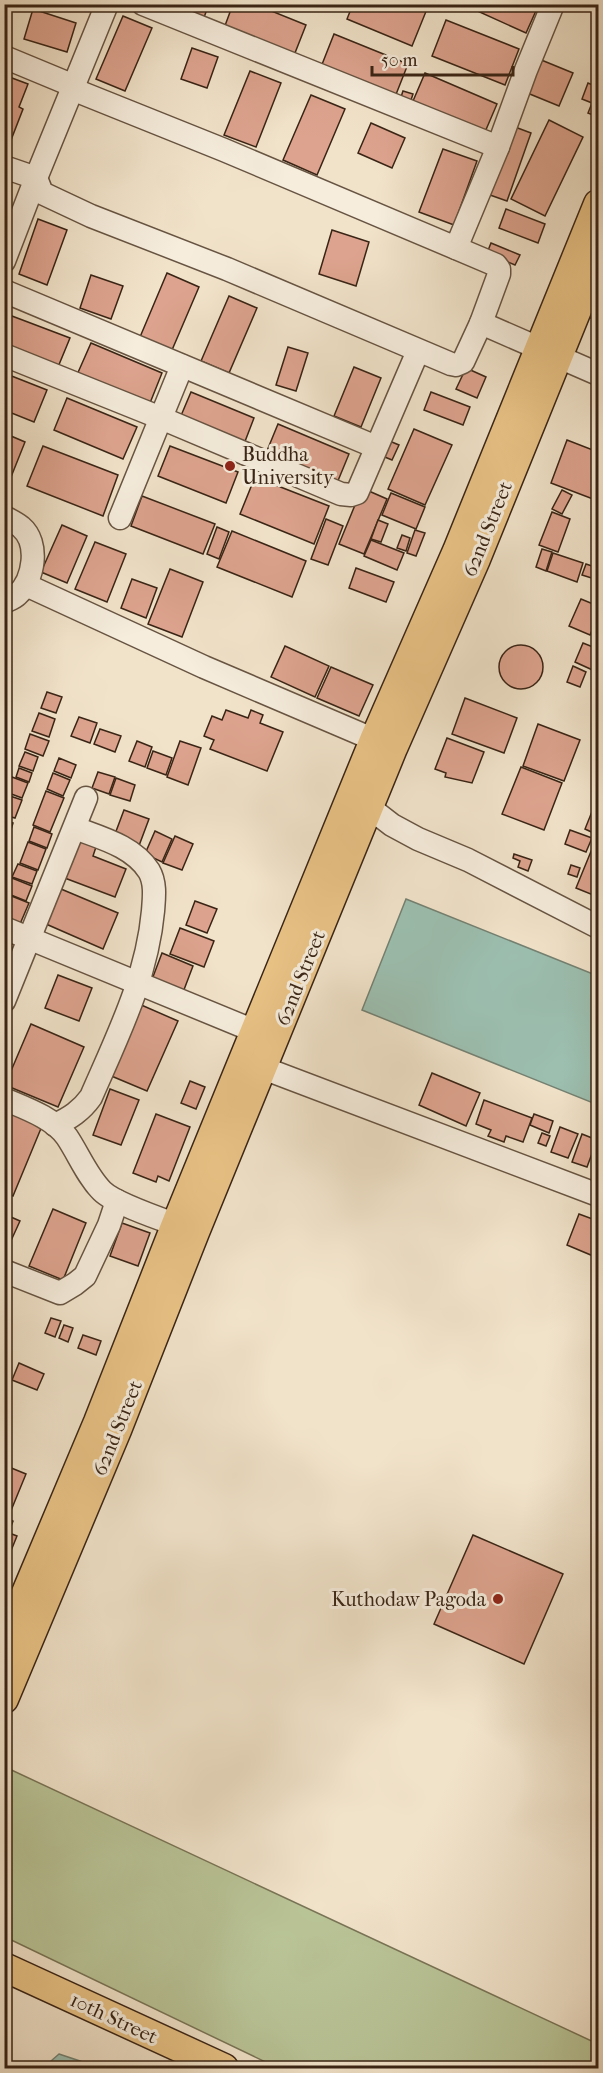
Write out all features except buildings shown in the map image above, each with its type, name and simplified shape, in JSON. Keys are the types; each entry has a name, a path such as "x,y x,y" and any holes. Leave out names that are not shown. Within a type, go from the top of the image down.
{"main road":[{"name":"62nd Street","path":"4,1699 185,1228 384,744 476,559 598,204"},
{"name":"62nd Street","path":"548,352 598,258"},
{"name":"62nd Street","path":"185,1228 263,1068 265,1036"},
{"name":"62nd Street","path":"4,1645 107,1426"},
{"name":"10th Street","path":"4,1967 224,2068"}],"street":[{"path":"4,261 107,4"},
{"path":"143,4 498,147"},
{"path":"456,248 553,4"},
{"path":"4,57 496,265 499,269 468,352 459,364 451,364 227,269 91,216 42,193 36,178 4,167"},
{"path":"4,291 376,447"},
{"path":"480,323 598,374"},
{"path":"4,355 346,495 357,493 418,351"},
{"path":"120,518 182,366"},
{"path":"4,517 21,527 31,544 32,561 31,575 26,585 16,596 4,602"},
{"path":"26,585 204,667 384,744"},
{"path":"4,1001 86,798"},
{"path":"360,804 418,839 468,860 598,927"},
{"path":"55,1125 70,1118 83,1108 91,1097 138,985 151,936 154,889 150,873 133,853 75,828"},
{"path":"4,928 265,1036"},
{"path":"263,1068 598,1195"},
{"path":"4,1099 55,1125 66,1135 96,1185 104,1193 117,1201 185,1228"},
{"path":"4,1271 60,1293 75,1284 85,1276 110,1225 117,1201"}],"shaded area":[{"path":"406,899 598,976 598,1105 362,1010"},
{"path":"5,1767 598,2044 598,2068 278,2068 5,1937"},
{"path":"59,2054 98,2067 100,2068 43,2068"}],"place":[{"name":"Buddha University","path":"230,466"},
{"name":"Kuthodaw Pagoda","path":"498,1599"}]}
